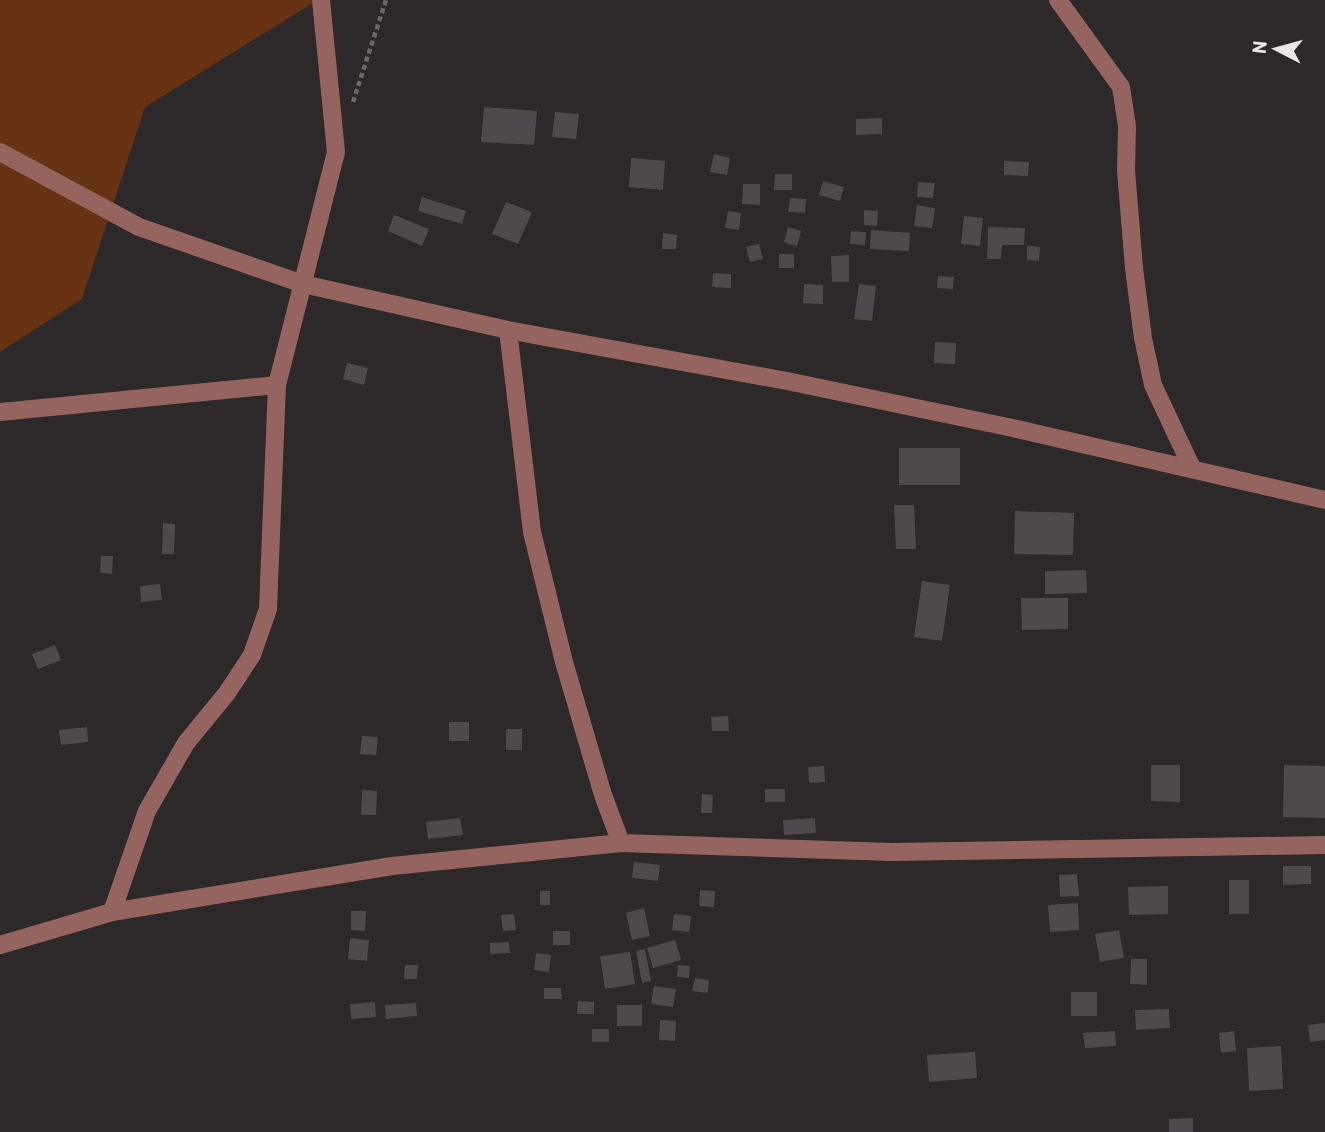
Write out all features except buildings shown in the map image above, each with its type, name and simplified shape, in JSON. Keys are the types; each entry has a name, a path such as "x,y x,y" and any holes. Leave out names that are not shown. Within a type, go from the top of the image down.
{"street":[{"path":"112,912 147,811 187,743 227,693 252,655 268,609 277,385 336,152 321,0"},
{"path":"1058,0 1121,88 1127,126 1126,170 1134,268 1143,338 1153,386 1192,468"},
{"path":"0,152 139,228 303,284 508,330 787,381 1192,468 1325,500"},
{"path":"508,330 532,533 564,662 603,795 621,843"},
{"path":"0,412 277,385"},
{"path":"0,945 112,912 392,866 621,843 892,852 1325,845"}],"path":[{"path":"349,114 386,0"}],"shaded area":[{"path":"0,0 318,0 145,107 82,299 0,352"}]}
